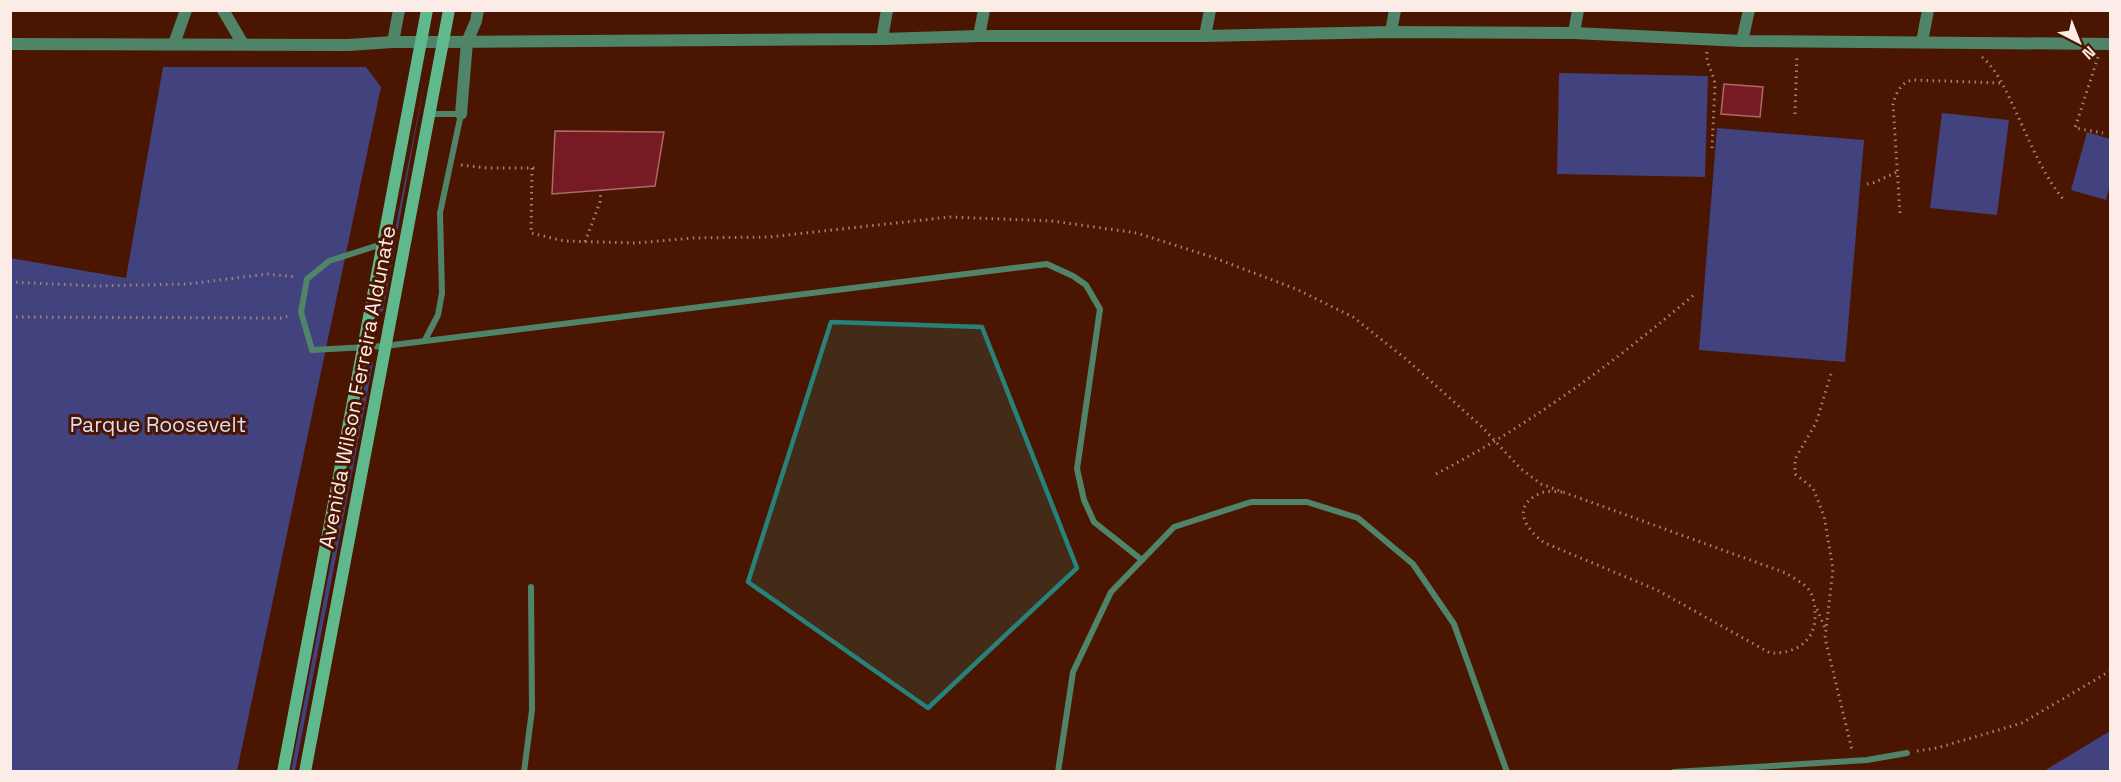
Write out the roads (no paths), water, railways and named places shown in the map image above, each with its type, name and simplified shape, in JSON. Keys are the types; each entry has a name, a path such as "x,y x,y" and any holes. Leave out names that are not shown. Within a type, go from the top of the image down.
{"main road":[{"name":"Avenida Wilson Ferreira Aldunate","path":"283,771 427,10"},
{"name":"Avenida Wilson Ferreira Aldunate","path":"304,771 449,10"}],"street":[{"path":"174,44 186,10"},
{"path":"223,10 243,44"},
{"path":"393,42 399,10"},
{"path":"461,114 467,42 478,10"},
{"path":"882,39 887,10"},
{"path":"979,36 984,10"},
{"path":"1205,36 1210,10"},
{"path":"1391,32 1395,10"},
{"path":"1574,33 1578,10"},
{"path":"1742,41 1749,10"},
{"path":"1922,42 1928,10"},
{"path":"10,44 348,45 421,41 882,39 1391,32 1574,33 1742,41 2106,44"}],"lane":[{"path":"425,340 438,315 442,292 440,213 461,114 429,114"},
{"path":"383,244 329,261 307,279 301,312 312,350 385,346 1047,264 1086,285 1100,309 1077,469 1084,500 1094,522 1142,560"},
{"path":"1058,771 1073,672 1111,592 1174,527 1251,502 1307,502 1358,518 1413,564 1454,624 1507,771"},
{"path":"524,771 532,710 531,586"},
{"path":"1674,771 1855,761 1906,753"}],"park label":[{"name":"Parque Roosevelt","path":"158,424"}]}
